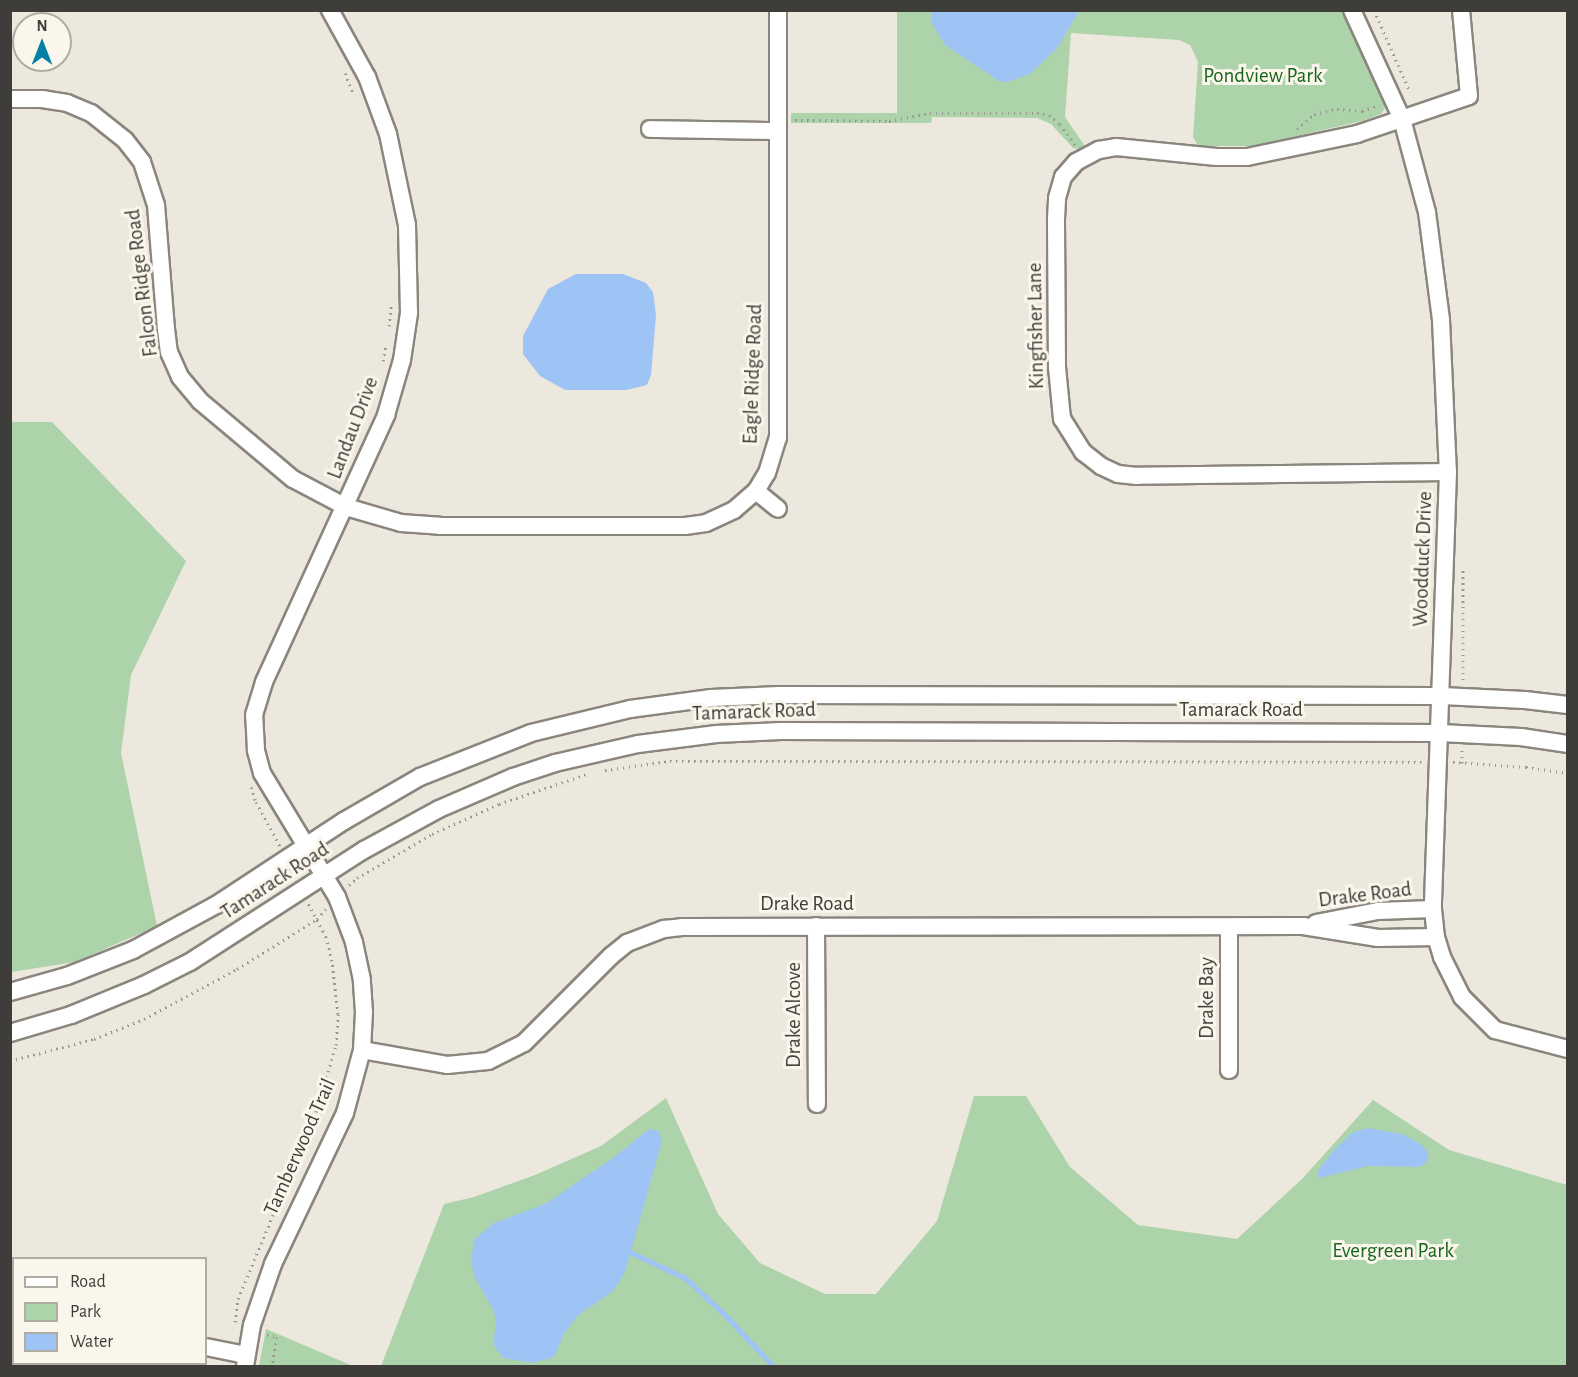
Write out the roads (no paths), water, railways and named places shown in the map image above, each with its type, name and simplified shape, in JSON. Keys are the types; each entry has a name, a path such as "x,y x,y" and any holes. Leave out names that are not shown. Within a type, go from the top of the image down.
{"street":[{"name":"Landau Drive","path":"306,845 273,795 262,772 256,750 254,715 264,682 346,507 386,415 402,360 409,313 410,266 407,225 388,134 367,77 330,10"},
{"name":"Eagle Ridge Road","path":"346,507 401,523 440,526 685,526 706,523 734,510 756,491 767,473 778,438 778,10"},
{"name":"Woodduck Drive","path":"1352,10 1402,119 1427,212 1433,244 1441,320 1448,472 1440,762 1433,909 1436,937 1442,957 1462,997 1496,1030 1568,1050"},
{"name":"Kingfisher Lane","path":"1448,472 1137,476 1118,474 1101,466 1083,452 1062,419 1059,396 1056,219 1057,198 1063,177 1084,157 1099,150 1116,147 1217,157 1247,157 1357,134 1469,96 1461,10"},
{"name":"Falcon Ridge Road","path":"10,99 42,99 67,103 91,113 125,140 142,162 156,205 169,352 180,377 200,401 271,463 312,490 346,507"},
{"path":"650,129 778,125"},
{"path":"756,491 778,509"},
{"name":"Tamarack Road","path":"10,992 67,976 134,950 216,905 381,798 454,762 553,727 630,709 672,702 743,696 1442,696 1525,700 1568,705"},
{"name":"Tamarack Road","path":"10,1033 71,1015 144,986 245,928 325,874 439,808 513,777 595,753 678,738 781,731 1440,733 1521,737 1568,744"},
{"name":"Tamberwood Trail","path":"246,1361 252,1325 273,1264 345,1113 362,1050 364,1012 362,980 354,942 337,897 306,845"},
{"name":"Drake Road","path":"1303,926 1378,911 1433,909"},
{"name":"Drake Alcove","path":"816,926 818,1104"},
{"name":"Drake Road","path":"362,1050 447,1065 488,1061 524,1042 611,956 646,935 664,929 682,927 1303,926 1378,938 1436,937"},
{"name":"Drake Bay","path":"1229,927 1229,1070"},
{"path":"207,1347 246,1361"}],"water":[{"path":"1079,10 1057,48 1030,74 1008,82 999,81 945,45 932,23 931,11"},
{"path":"576,274 623,274 646,283 653,292 656,315 651,375 647,385 626,390 565,390 540,376 523,354 523,336 548,289"},
{"path":"1367,1128 1402,1134 1422,1145 1429,1154 1426,1163 1419,1167 1368,1166 1319,1178 1317,1175 1319,1169 1334,1150 1352,1133"},
{"path":"649,1129 659,1131 662,1141 625,1272 613,1291 577,1316 564,1334 554,1357 533,1363 503,1358 493,1344 496,1324 494,1311 476,1280 471,1262 474,1240 494,1223 547,1203 613,1158"}],"waterway":[{"path":"632,1253 685,1278 722,1312 773,1366"}],"park label":[{"name":"Pondview Park","path":"1263,76"},
{"name":"Evergreen Park","path":"1393,1251"}]}
